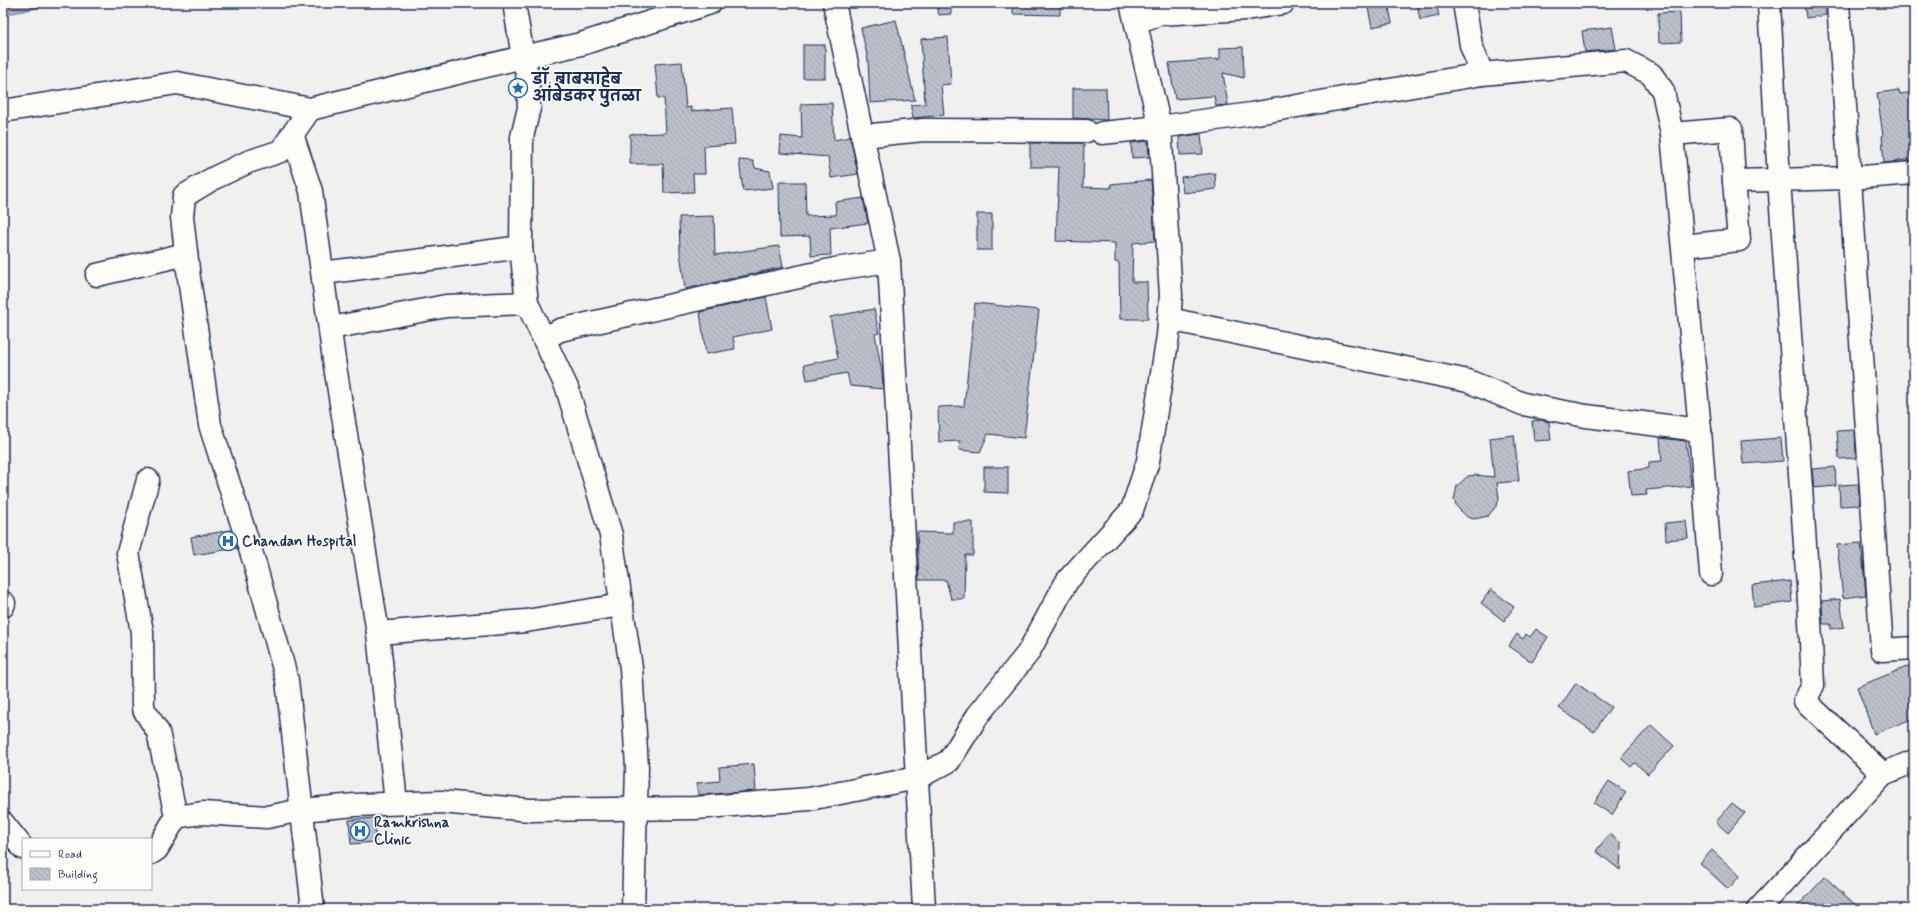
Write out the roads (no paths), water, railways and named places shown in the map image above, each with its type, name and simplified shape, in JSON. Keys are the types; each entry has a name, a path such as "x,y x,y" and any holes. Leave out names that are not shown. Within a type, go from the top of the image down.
{"street":[{"path":"514,3 522,57 528,78 529,108 522,137 522,247 527,303 568,388 611,535 631,668 637,768 633,909"},
{"path":"3,111 178,83 310,109 581,44 710,3"},
{"path":"834,3 888,260 924,909"},
{"path":"176,817 202,813 266,818 302,810 396,803 440,802 530,810 636,807 695,808 809,800 917,778 949,761 978,715 1028,653 1067,581 1132,510 1148,461 1168,336 1171,295 1160,127 1133,13 1160,14 1246,9 1283,3"},
{"path":"1464,3 1471,45 1482,74"},
{"path":"1769,3 1779,180 1809,600 1813,685 1805,701 1883,774"},
{"path":"1838,3 1882,650 1914,648"},
{"path":"862,136 924,130 1094,132 1160,127 1251,114 1482,74 1626,61 1651,74 1663,91 1672,134 1700,430 1711,574"},
{"path":"310,109 281,151 248,162 214,178 184,196 182,217 210,424 254,561 287,680 313,909"},
{"path":"1672,134 1731,129 1739,240 1683,246"},
{"path":"292,134 311,191 331,328 334,360 378,633 396,803"},
{"path":"1734,181 1850,178 1914,173"},
{"path":"323,273 522,247"},
{"path":"97,275 186,254"},
{"path":"544,339 560,330 827,271 888,260"},
{"path":"331,328 446,306 527,303"},
{"path":"1170,319 1468,381 1522,404 1586,416 1700,430"},
{"path":"148,480 128,553 142,632 143,708 158,732 176,817 157,849 152,852"},
{"path":"378,633 526,621 621,605"},
{"path":"1759,909 1883,774 1914,761"},
{"path":"3,823 22,847"},
{"path":"3,847 22,848"}],"water":[{"path":"3,3 62,3 3,15"}],"place":[{"name":"डॉ. बाबसाहेब आंबेडकर पुतळा","path":"518,88"},
{"name":"Chandan Hospital","path":"228,541"},
{"name":"Ramkrishna Clinic","path":"360,831"}]}
